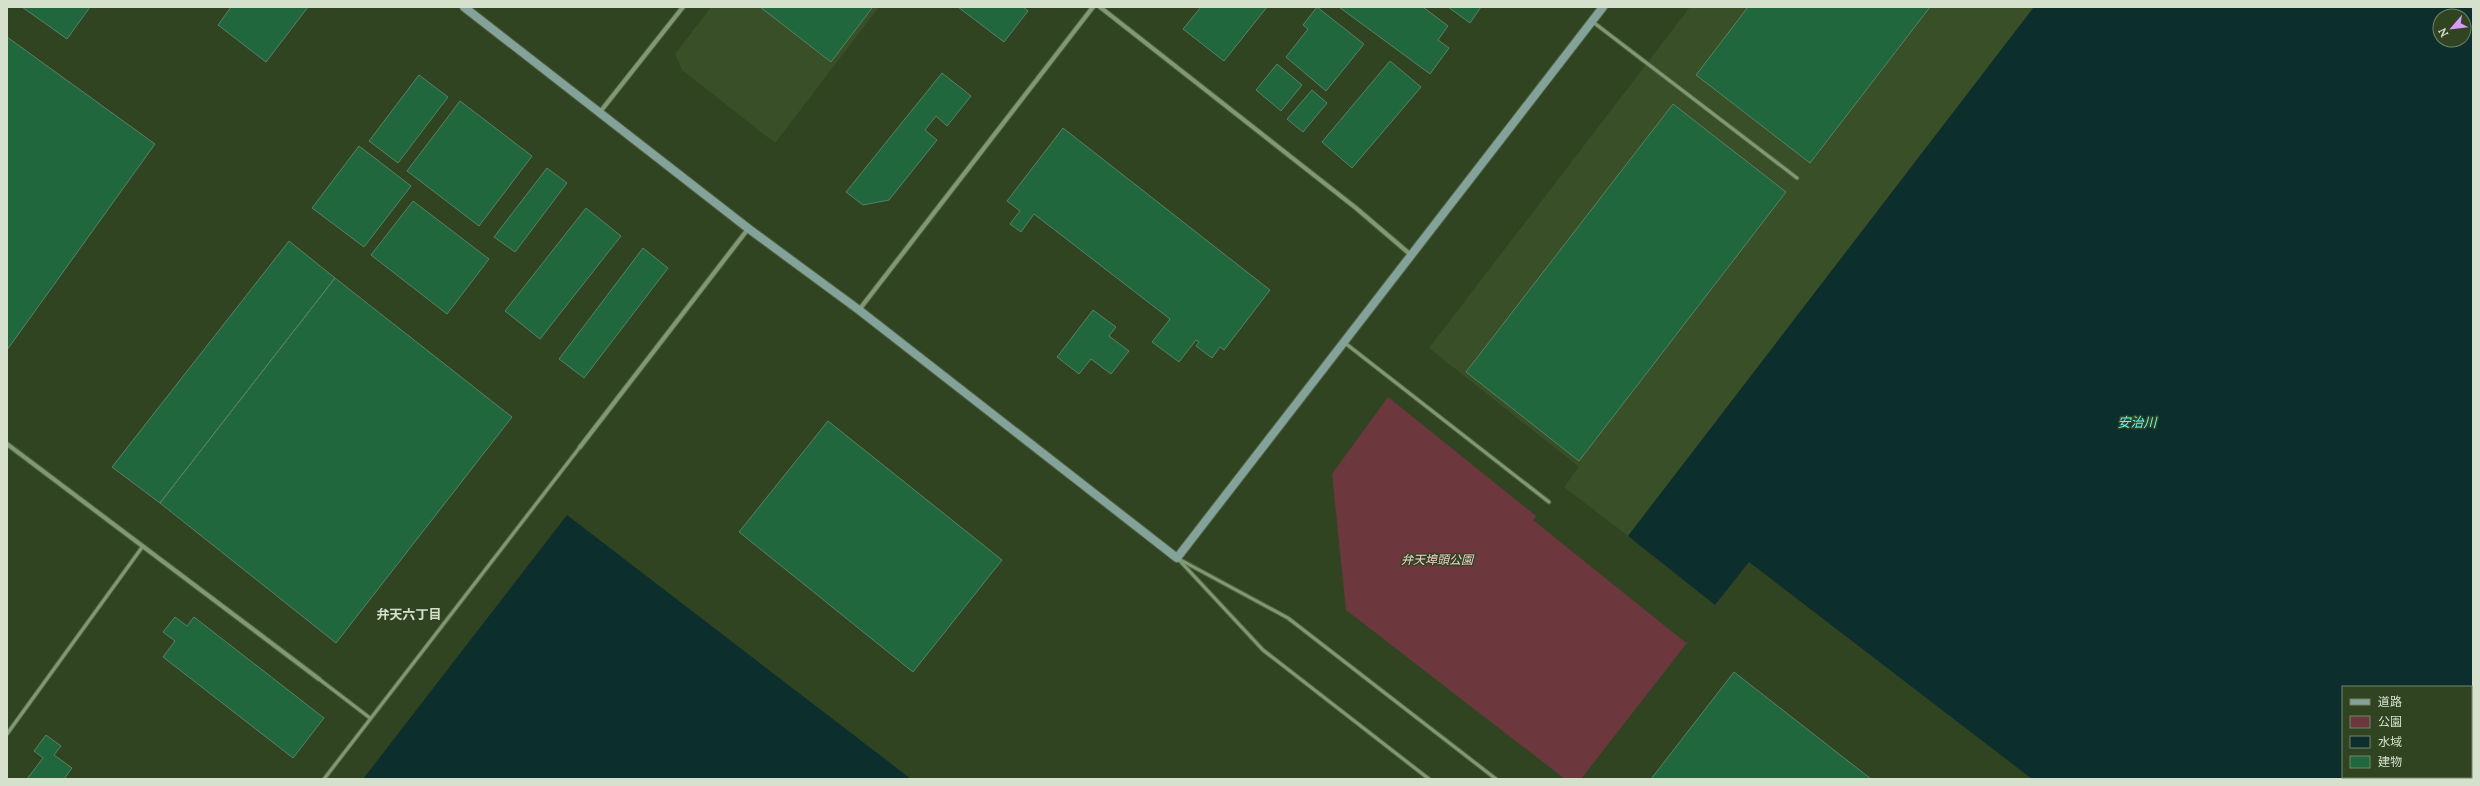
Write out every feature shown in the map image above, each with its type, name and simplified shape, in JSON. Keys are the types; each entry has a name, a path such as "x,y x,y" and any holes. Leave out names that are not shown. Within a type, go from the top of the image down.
{"street":[{"path":"464,7 749,229 859,310 1177,558 1603,7"},
{"path":"600,112 683,7"},
{"path":"859,310 1093,7"},
{"path":"1100,7 1356,208 1411,255"},
{"path":"580,447 749,229"},
{"path":"7,444 319,679"}],"lane":[{"path":"1592,21 1796,178"},
{"path":"1344,343 1549,502"},
{"path":"324,779 580,447"},
{"path":"7,734 143,546"},
{"path":"1177,558 1263,650 1429,779"},
{"path":"1177,558 1288,618 1496,779"},
{"path":"319,679 370,718"}],"shaded area":[{"path":"711,7 879,7 775,143 682,70 675,54"},
{"path":"1690,7 2034,7 1628,536 1564,487 1579,467 1429,348"}],"green space":[{"name":"弁天埠頭公園","path":"1388,397 1536,516 1533,520 1686,643 1690,639 1581,779 1565,779 1346,610 1332,474"}],"water":[{"name":"安治川","path":"2034,7 2473,7 2473,779 2032,779 1749,562 1715,605 1628,536"},
{"path":"567,515 911,779 363,779"}],"building":[{"path":"22,7 90,7 67,39"},
{"path":"231,7 308,7 266,62 218,25"},
{"path":"760,7 871,7 872,8 831,62"},
{"path":"958,7 1023,7 1028,11 1004,42"},
{"path":"1201,7 1267,7 1224,61 1183,29"},
{"path":"1317,7 1364,44 1326,91 1286,57 1308,29 1303,25"},
{"path":"1339,7 1423,7 1448,26 1438,40 1449,48 1430,74"},
{"path":"1448,7 1481,7 1470,23"},
{"path":"1748,7 1930,7 1810,163 1696,75"},
{"path":"7,37 155,144 7,350"},
{"path":"1390,61 1421,87 1352,168 1322,142"},
{"path":"1277,64 1302,85 1281,111 1256,90"},
{"path":"942,73 971,96 947,126 936,116 925,130 937,140 889,200 863,205 846,192"},
{"path":"419,75 448,97 398,163 369,141"},
{"path":"1312,90 1327,103 1303,132 1287,119"},
{"path":"460,101 532,156 479,226 407,171"},
{"path":"1673,104 1786,192 1579,461 1466,372"},
{"path":"1063,128 1270,290 1224,350 1220,347 1212,358 1196,346 1199,342 1196,340 1179,362 1152,342 1170,319 1034,214 1021,232 1010,224 1020,211 1007,201"},
{"path":"359,146 411,186 364,247 312,208"},
{"path":"547,168 567,183 515,252 494,237"},
{"path":"413,201 489,259 447,314 371,255"},
{"path":"586,208 621,236 540,339 505,311"},
{"path":"289,241 335,278 160,503 112,467"},
{"path":"643,248 668,268 584,378 559,359"},
{"path":"335,278 512,417 336,643 160,503"},
{"path":"1093,310 1116,327 1109,336 1129,351 1111,374 1091,359 1079,374 1057,357"},
{"path":"828,421 1002,560 913,672 739,532"},
{"path":"175,617 187,626 194,617 324,718 293,758 163,657 175,641 163,632"},
{"path":"1734,672 1871,779 1651,779"},
{"path":"46,735 61,746 54,755 72,768 64,779 27,779 43,758 34,751"}],"district":[{"name":"弁天六丁目","path":"409,614"}]}
